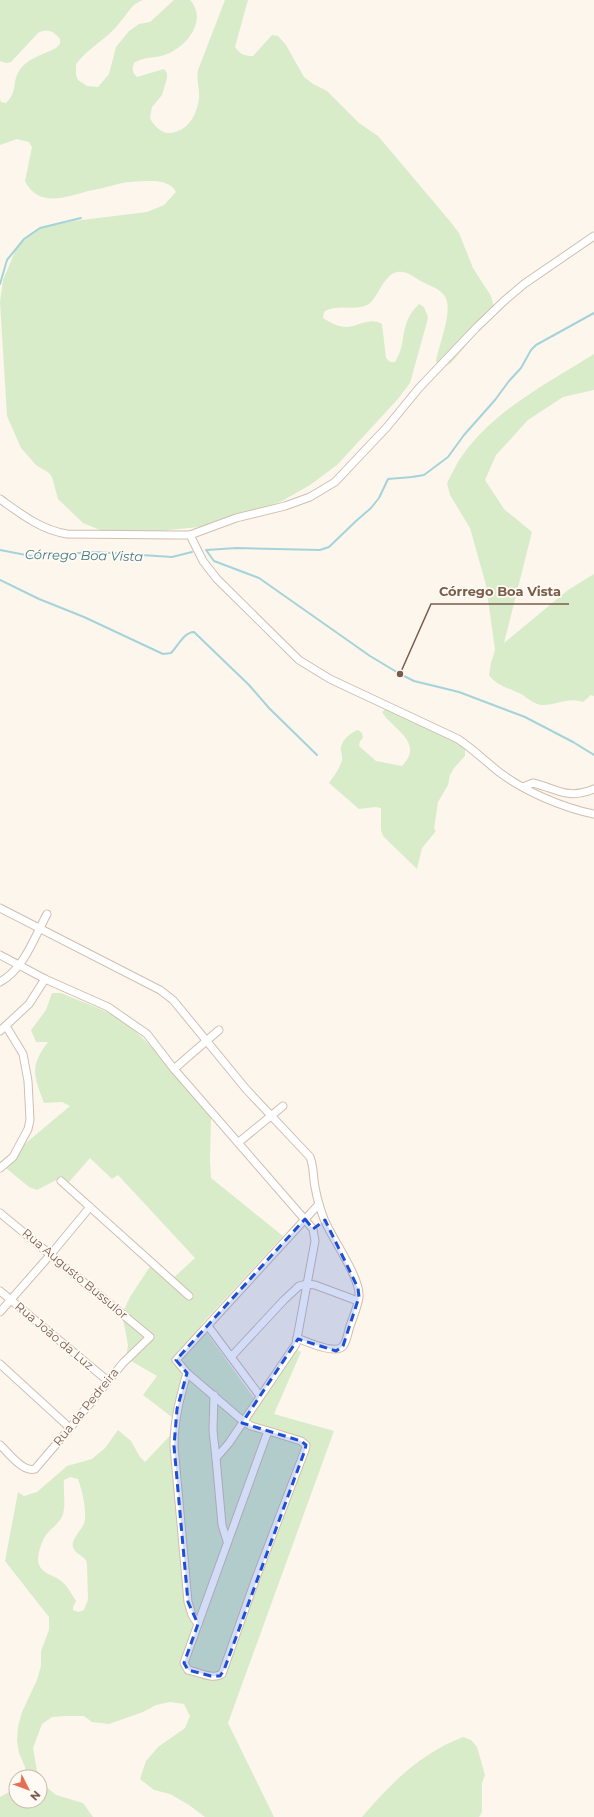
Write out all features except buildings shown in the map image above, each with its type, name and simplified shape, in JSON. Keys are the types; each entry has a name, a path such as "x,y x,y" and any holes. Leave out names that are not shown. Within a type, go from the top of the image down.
{"street":[{"path":"0,499 33,521 54,532 67,534 190,535 236,518 285,506 310,497 335,482 387,427 419,388 504,301 524,284 594,236"},
{"path":"190,535 203,561 217,579 299,660 330,679 458,739 477,752 499,772 523,787 578,811 594,814"},
{"path":"523,787 533,783 565,794 574,795 594,789"},
{"path":"0,908 160,990 173,1000 206,1041 271,1116 310,1157 313,1164 319,1204 325,1220 355,1278 358,1288 358,1301 347,1337 340,1349 330,1349 297,1338"},
{"path":"0,982 11,976 20,966 47,914"},
{"path":"0,955 45,979 108,1007 126,1018 147,1034 174,1069 313,1229 315,1241 297,1338 293,1350 216,1458"},
{"path":"0,1031 29,1004 45,979"},
{"path":"0,1168 9,1162 20,1146 30,1120 27,1073 24,1054 6,1026"},
{"path":"174,1069 219,1030"},
{"path":"239,1142 283,1106"},
{"path":"61,1181 189,1296"},
{"path":"268,1431 186,1656 185,1667 188,1670 212,1676 220,1676 305,1450 304,1443 268,1431 251,1426 243,1421 187,1373 176,1360 319,1204"},
{"path":"0,1312 51,1254 90,1206"},
{"name":"Rua Augusto Bussulor","path":"0,1212 150,1337"},
{"path":"313,1229 325,1220"},
{"path":"231,1357 295,1288 307,1284 315,1285 358,1301"},
{"name":"Rua João da Luz","path":"0,1291 10,1301 108,1381"},
{"path":"208,1326 260,1396"},
{"name":"Rua da Pedreira","path":"0,1445 22,1466 30,1470 35,1469 123,1363 150,1337"},
{"path":"0,1364 70,1428"},
{"path":"187,1373 177,1409 174,1428 174,1446 188,1602 192,1615 198,1624"},
{"path":"214,1395 216,1458 222,1525 227,1541"}],"highlighted area":[{"path":"305,1219 313,1229 325,1220 358,1288 359,1297 343,1346 336,1351 298,1339 242,1423 301,1441 306,1445 224,1670 220,1676 211,1676 188,1670 184,1663 198,1624 188,1602 174,1446 177,1409 187,1373 176,1360"}],"green space":[{"path":"0,0 143,0 133,6 116,27 87,52 76,64 76,75 78,80 87,86 98,87 109,74 116,47 129,31 139,24 150,22 174,0 190,0 195,8 197,16 193,32 188,39 182,45 167,54 139,61 134,63 133,67 133,72 137,77 164,69 167,73 162,95 152,107 150,118 153,123 163,132 169,133 181,130 194,116 199,95 197,77 198,70 225,0 248,0 235,47 242,54 253,56 272,35 278,36 286,45 304,77 313,84 327,91 359,123 378,136 459,233 473,268 491,296 494,307 487,321 451,363 446,366 440,366 436,362 447,317 447,300 438,290 410,275 404,272 394,273 386,279 369,304 358,307 329,309 324,312 323,318 341,326 347,327 373,321 382,324 386,358 390,362 395,362 399,355 408,319 412,311 419,304 424,307 428,317 410,383 397,400 337,465 310,485 282,501 221,525 136,533 103,531 83,523 58,499 52,477 49,473 36,465 21,448 7,416 0,302 3,280 16,249 31,233 40,228 74,221 147,212 164,205 176,192 167,184 155,181 123,183 62,198 45,198 37,195 31,189 25,181 32,147 29,142 17,139 0,145 0,99 1,102 6,103 10,99 14,91 17,75 26,63 56,48 60,44 60,39 50,31 42,31 38,33 11,62 6,63 0,61"},
{"path":"594,354 594,390 563,397 528,420 496,455 485,480 504,509 532,532 504,643 568,590 594,574 594,696 591,695 583,702 572,700 548,705 540,705 499,684 489,675 495,650 486,585 470,528 450,495 447,483 462,456 490,425 506,411 540,387"},
{"path":"388,707 461,742 465,748 465,756 454,768 450,775 448,785 438,802 434,829 436,831 422,848 417,869 383,836 381,830 381,808 376,807 359,809 329,783 337,772 341,763 342,744 350,734 358,730 362,733 363,738 360,741 359,746 376,761 402,766 408,758 410,750 409,743 382,712"},
{"path":"52,993 61,993 112,1015 141,1036 166,1062 211,1118 211,1178 283,1236 201,1325 257,1402 297,1350 301,1352 274,1414 334,1431 228,1723 274,1817 205,1817 189,1805 170,1794 154,1790 140,1779 146,1761 158,1747 185,1728 190,1716 184,1704 170,1702 156,1705 143,1712 109,1724 92,1722 84,1716 52,1717 42,1724 33,1748 37,1769 25,1769 19,1753 17,1741 18,1727 22,1712 37,1680 41,1666 41,1651 49,1630 49,1617 5,1561 18,1492 24,1496 37,1492 67,1466 92,1459 105,1448 118,1430 131,1441 140,1457 145,1462 181,1424 143,1395 157,1376 126,1358 128,1345 122,1314 130,1297 151,1265 169,1282 195,1258 118,1175 112,1179 90,1158 69,1182 60,1178 37,1190 29,1187 1,1164 70,1106 62,1102 44,1103 35,1072 38,1058 48,1042 36,1042 31,1030 46,1010","holes":["70,1477 78,1479 85,1509 85,1519 74,1540 73,1548 86,1560 88,1600 84,1610 78,1612 73,1610 76,1601 63,1583 41,1568 38,1562 38,1555 44,1538 59,1521 63,1514 64,1480"]},
{"path":"463,1737 471,1740 477,1747 485,1775 482,1783 482,1812 479,1817 362,1817 384,1792 420,1760 434,1751"},
{"path":"48,1788 56,1795 83,1803 93,1817 0,1817 0,1797 8,1792 8,1809 48,1809"}],"waterway":[{"path":"0,284 7,260 24,239 40,228 81,218"},
{"path":"594,313 536,345 531,350 521,368 464,435 448,457 424,475 388,479 379,498 371,508 329,547 320,550 237,548 206,550 214,561 259,578 370,656 400,674 414,681 459,692 525,717 573,742 594,755"},
{"name":"Córrego Boa Vista","path":"0,550 31,556 95,552 172,557 192,552"},
{"path":"0,580 163,654 171,653 187,634 194,632 249,685 269,708 317,755"}],"place":[{"name":"Córrego Boa Vista","path":"400,674"}]}
